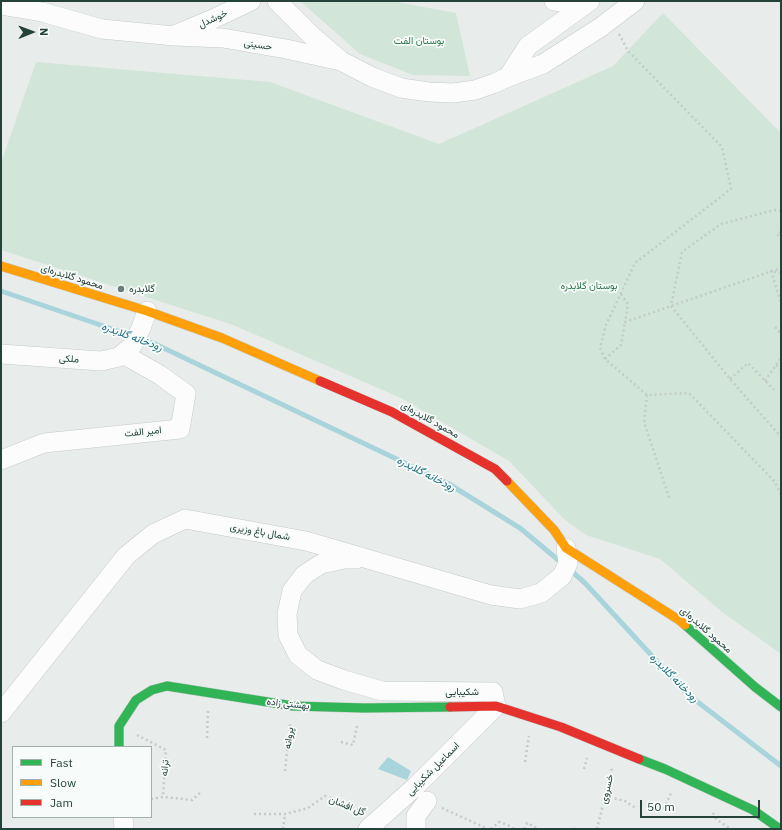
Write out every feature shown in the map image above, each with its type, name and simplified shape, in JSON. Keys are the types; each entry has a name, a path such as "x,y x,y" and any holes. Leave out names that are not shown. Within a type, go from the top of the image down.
{"street":[{"name":"خوشدل","path":"174,36 251,1"},
{"path":"278,1 311,35 341,61"},
{"path":"554,1 586,4"},
{"path":"600,1 611,20"},
{"name":"حسینی","path":"1,5 42,12 102,29 174,36 223,38 286,49 341,61 385,83 401,88 429,92 453,93 475,90 543,64 601,27 635,1"},
{"path":"508,77 528,46 586,4"},
{"name":"محمود گلابدره‌ای","path":"1,266 144,320 222,338 392,412 495,469 554,530 565,562 679,620 755,688 781,707"},
{"path":"128,350 144,320"},
{"name":"ملکی","path":"1,354 101,361 119,357 128,350"},
{"name":"امیر الفت","path":"1,460 44,443 180,429 186,394 128,350"},
{"name":"شمال باغ وزیری","path":"1,713 126,556 153,534 185,519 306,541 491,595 520,599 541,593 565,562"},
{"name":"شکیبایی","path":"372,560 345,559 321,564 304,575 292,591 287,614 288,635 298,655 317,670 344,680 382,691 493,692 496,706"},
{"name":"بهشتی زاده","path":"119,726 136,700 152,690 167,686 292,706 364,708 496,706"},
{"path":"496,706 561,727 665,769 753,810 780,829"},
{"name":"اسماعیل شکیبایی","path":"374,824 424,798 496,706"},
{"path":"119,726 119,746"},
{"path":"416,829 416,816 424,798"},
{"path":"123,818 124,829"}],"path":[{"path":"611,20 628,51 722,147 731,189 635,263 606,325 600,348 605,359 647,395 689,393 775,482 781,495"},
{"path":"671,306 682,252 721,224 775,210 781,212"},
{"path":"781,232 777,234 781,239"},
{"path":"625,322 781,268"},
{"path":"772,271 781,273"},
{"path":"772,271 781,303"},
{"path":"605,359 621,345 628,304 621,293"},
{"path":"671,306 730,379 781,437"},
{"path":"775,327 781,334"},
{"path":"765,381 781,358"},
{"path":"730,379 748,363 774,390"},
{"path":"776,365 781,369"},
{"path":"647,395 644,422 670,500"},
{"path":"207,738 209,692"},
{"name":"پروانه","path":"285,770 292,706"},
{"path":"341,742 353,745 356,730 364,708"},
{"path":"525,762 532,718"},
{"name":"ترانه","path":"119,726 166,750 163,797"},
{"name":"خسروی","path":"597,829 617,750"},
{"path":"664,809 672,790"},
{"path":"152,799 163,797 192,800 201,792"},
{"name":"گل افشان","path":"285,814 308,808 325,796 374,824"},
{"path":"605,796 624,801 637,808"},
{"path":"424,798 488,829"},
{"path":"254,814 285,814 283,829"},
{"path":"492,829 499,822 514,829"},
{"path":"524,829 527,823 539,829"},
{"path":"721,823 731,829"}],"green space":[{"name":"بوستان الفت","path":"300,1 391,1 456,13 470,76 413,75 360,54"},
{"name":"بوستان گلابدره","path":"663,13 781,133 781,654 722,612 660,559 586,535 565,520 509,461 401,398 233,325 1,250 1,163 36,62 270,82 439,144 613,66"}],"water":[{"path":"388,757 411,771 407,780 378,769"}],"waterway":[{"name":"رودخانه گلابدره","path":"1,291 153,343 449,484 520,528 563,564"},
{"name":"رودخانه گلابدره","path":"569,569 585,583 686,693 781,766"}],"traffic: fast":[{"path":"685,625 755,687 781,707"},
{"path":"119,746 119,726 136,700 152,690 167,686 293,706 364,708 450,707"},
{"path":"639,759 665,769 753,810 780,829"}],"traffic: slow":[{"path":"1,266 147,311 222,338 320,381"},
{"path":"507,481 554,530 566,548 685,625"}],"traffic: jam":[{"path":"320,381 392,412 495,469 507,481"},
{"path":"450,707 496,706 561,727 639,759"}],"place":[{"name":"گلابدره","path":"121,289"}]}
